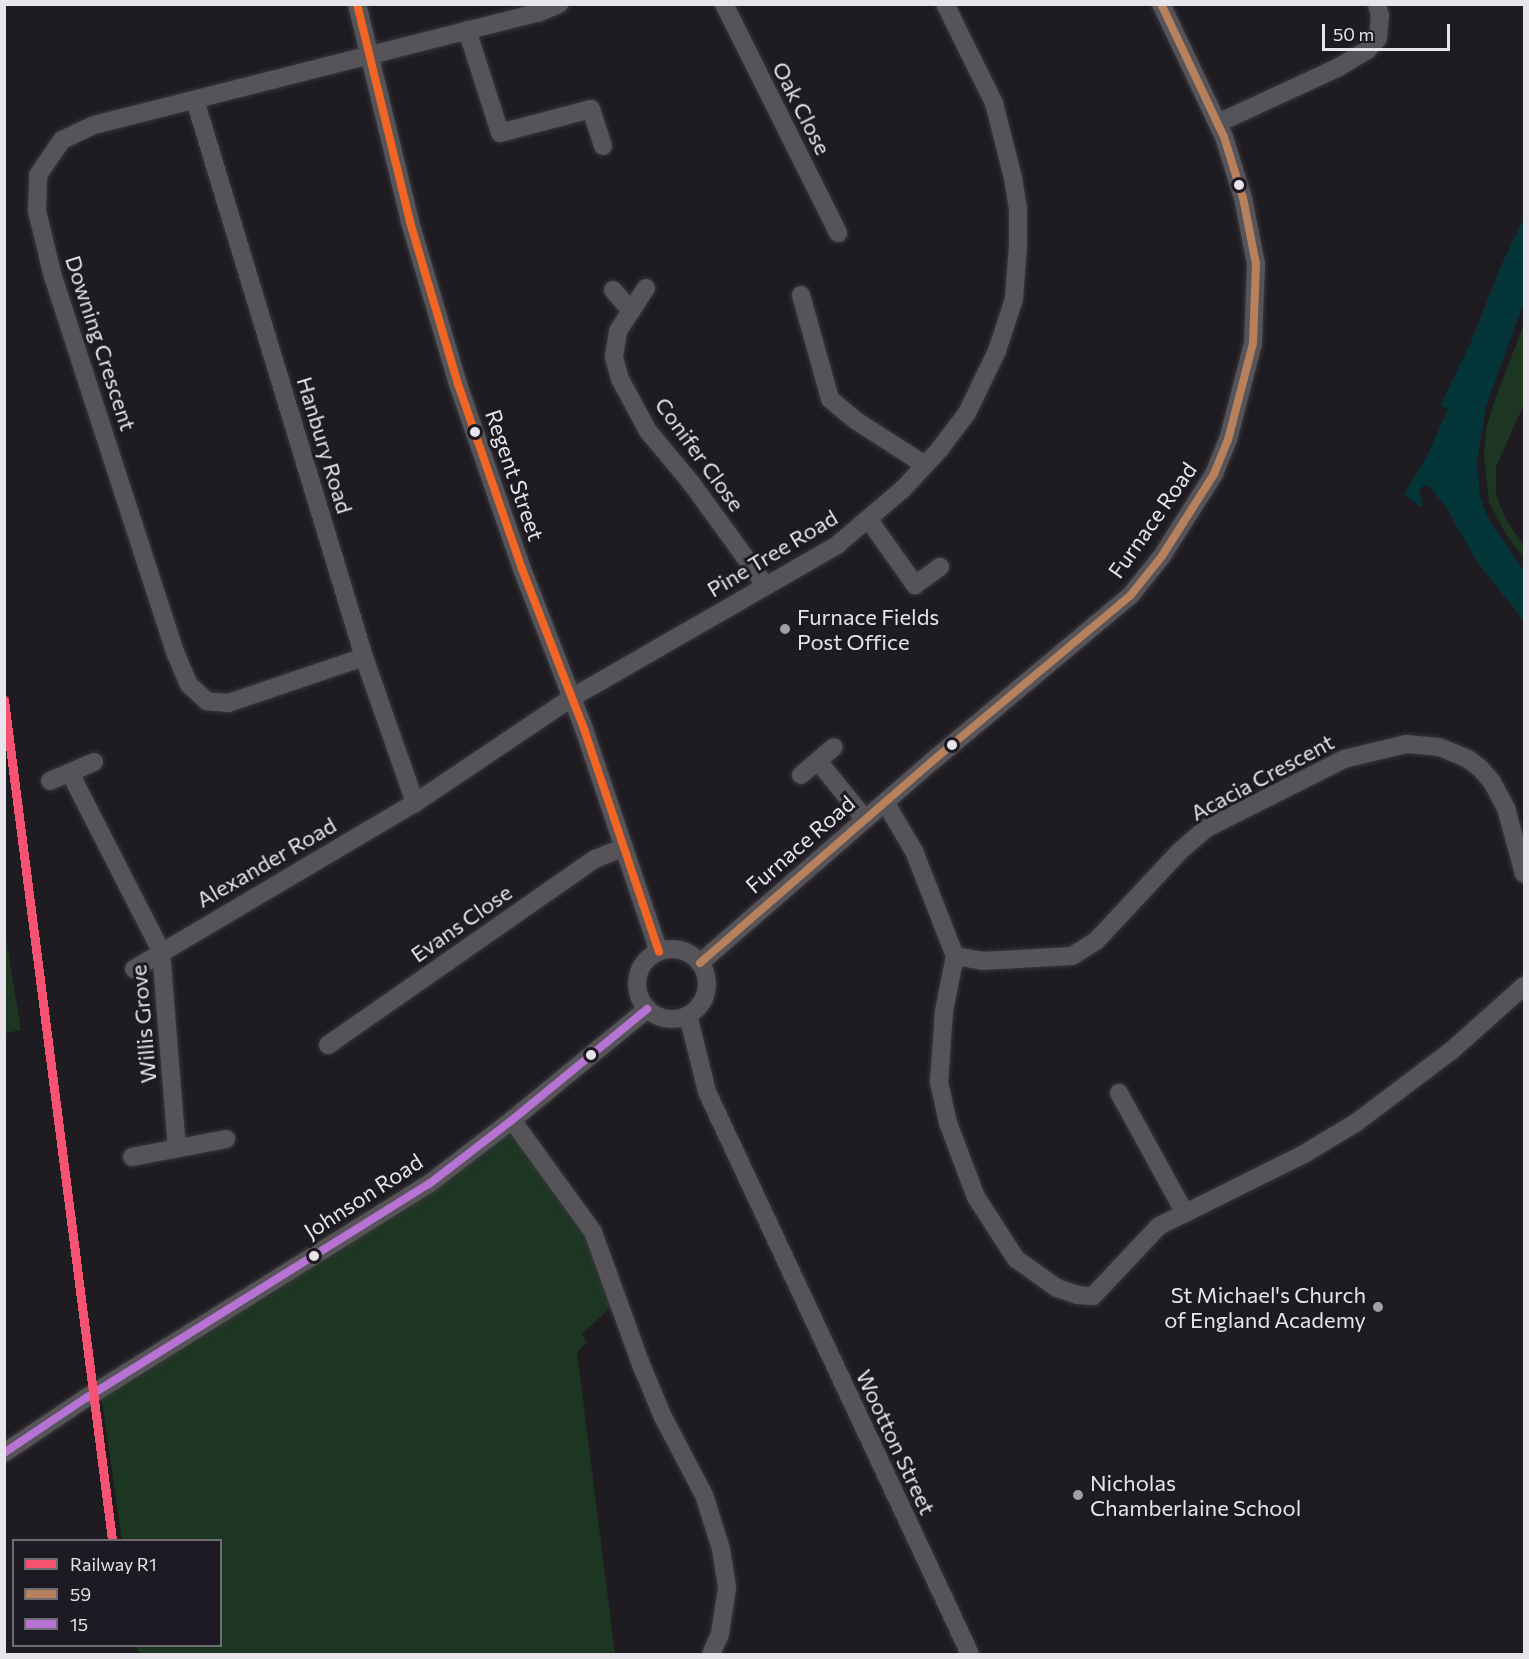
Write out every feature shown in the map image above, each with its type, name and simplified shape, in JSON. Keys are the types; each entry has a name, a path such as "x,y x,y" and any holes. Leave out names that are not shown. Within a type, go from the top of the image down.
{"street":[{"name":"Regent Street","path":"357,4 410,222 458,384 522,569 573,697 658,952"},
{"name":"Downing Crescent","path":"364,657 228,703 207,701 189,685 175,652 53,277 37,211 38,175 62,140 94,125 538,13 559,4"},
{"name":"Oak Close","path":"724,4 838,233"},
{"name":"Pine Tree Road","path":"573,697 837,545 869,520 926,465 967,413 997,351 1014,299 1018,245 1017,209 1013,177 994,103 945,4"},
{"name":"Furnace Road","path":"700,963 865,819 1130,596 1162,556 1215,474 1228,440 1253,343 1256,264 1244,198 1218,123 1161,4"},
{"path":"1218,123 1339,67 1367,51 1378,38 1380,16 1377,4"},
{"path":"467,30 500,133 591,109 603,146"},
{"name":"Hanbury Road","path":"195,100 364,657 415,802"},
{"name":"Conifer Close","path":"646,288 618,331 614,357 620,379 648,431 692,484 765,585"},
{"path":"613,290 631,311"},
{"path":"801,295 830,399 855,420 926,465"},
{"path":"869,520 915,585 940,567"},
{"name":"Alexander Road","path":"134,969 415,802 573,697"},
{"name":"Acacia Crescent","path":"956,956 982,962 1072,956 1096,941 1179,852 1207,828 1344,759 1406,744 1439,747 1468,759 1480,768 1492,782 1506,808 1524,874"},
{"path":"801,775 834,747"},
{"path":"818,761 865,819"},
{"path":"50,781 94,762"},
{"name":"Willis Grove","path":"70,773 161,951 177,1148"},
{"path":"885,802 914,850 956,956 944,1011 939,1082 948,1123 976,1197 1016,1259 1058,1288 1077,1295 1093,1296 1159,1226 1304,1154 1357,1122 1451,1051 1524,986"},
{"name":"Evans Close","path":"328,1045 595,859 624,847"},
{"path":"676,949 693,956 700,963 707,981 706,992 696,1010 688,1015 666,1019 647,1009 641,1001 637,982 643,964 658,952 676,949"},
{"name":"Johnson Road","path":"4,1453 86,1398 429,1184 512,1120 647,1009"},
{"name":"Wootton Street","path":"688,1015 707,1092 970,1654"},
{"path":"1119,1093 1185,1213"},
{"path":"512,1120 593,1232 640,1362 663,1417 704,1495 721,1549 727,1588 720,1634 711,1654"},
{"path":"132,1156 226,1139"}],"green space":[{"path":"1524,324 1524,404 1496,467 1496,494 1505,518 1524,546 1524,559 1507,536 1489,502 1484,455 1486,430 1493,405"},
{"path":"5,933 21,1030 4,1033"},
{"path":"511,1127 589,1235 614,1304 582,1334 587,1342 577,1352 615,1654 139,1654 137,1647 222,1647 222,1539 122,1539 101,1394"}],"water":[{"path":"1524,218 1524,302 1486,406 1477,461 1480,497 1488,518 1524,571 1524,621 1477,562 1446,507 1429,486 1425,485 1419,489 1423,505 1421,507 1404,494 1425,460 1448,409 1440,406 1471,342 1502,264"}],"rail line":[{"name":"R1","path":"4,700 112,1539"}],"transit line":[{"path":"357,4 410,222 458,384 522,569 584,729 659,952"},
{"name":"59","path":"700,963 936,758 1130,596 1162,556 1214,474 1228,440 1253,343 1256,264 1243,198 1224,137 1161,4"},
{"name":"15","path":"4,1453 86,1398 429,1184 512,1120 647,1009"}],"place":[{"name":"Furnace Fields Post Office","path":"785,629"},
{"name":"St Michael's Church of England Academy","path":"1378,1307"},
{"name":"Nicholas Chamberlaine School","path":"1078,1495"}]}
